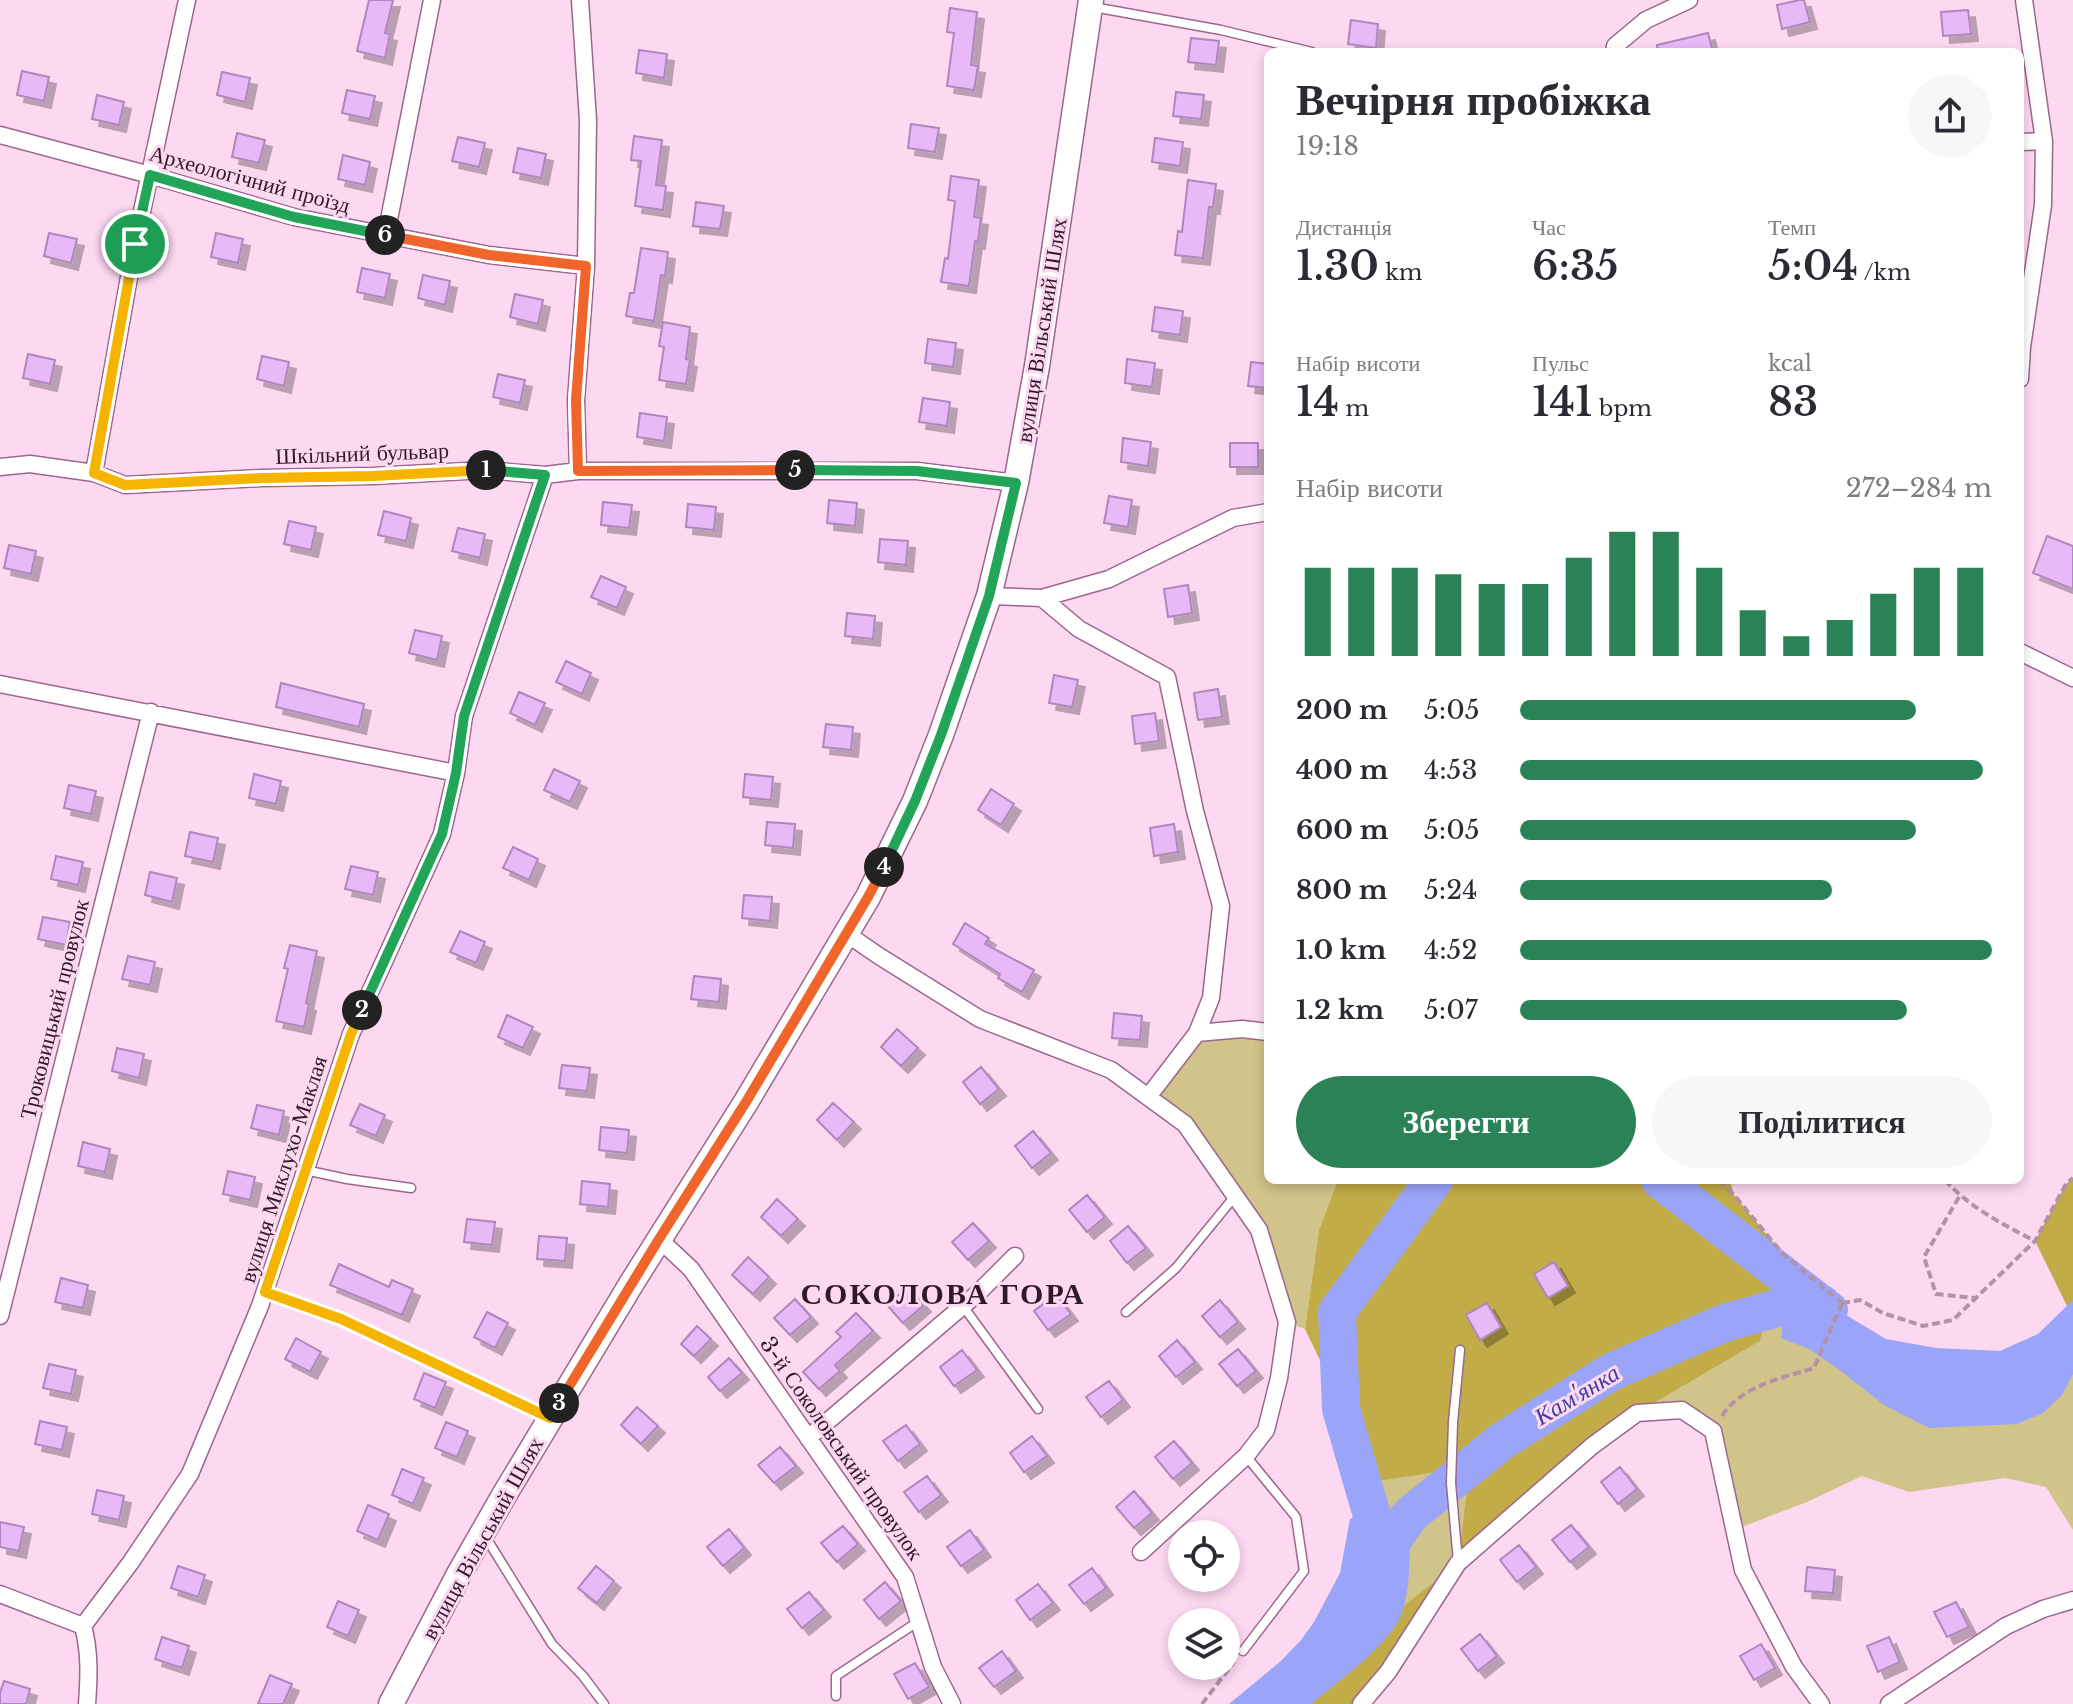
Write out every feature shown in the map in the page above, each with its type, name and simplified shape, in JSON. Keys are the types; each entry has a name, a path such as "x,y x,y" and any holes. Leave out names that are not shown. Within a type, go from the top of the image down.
{"street":[{"path":"94,473 135,244 187,0"},
{"path":"386,235 432,0"},
{"path":"578,471 576,400 586,266 588,120 580,0"},
{"path":"1615,48 1646,20 1689,0"},
{"path":"2024,0 2044,141 2043,205 2024,328"},
{"name":"вулиця Вільський Шлях","path":"391,1704 483,1532 550,1418 847,934 915,801 989,596 1016,483 1037,366 1090,3"},
{"name":"Археологічний проїзд","path":"0,135 294,217 489,255 586,266"},
{"path":"2024,142 2044,141"},
{"name":"Шкільний бульвар","path":"0,467 30,464 94,473 125,485 485,470 545,475 578,471 917,471 1016,483"},
{"name":"вулиця Миклухо-Маклая","path":"83,1626 131,1562 190,1474 265,1292 351,1034 442,834 456,773 464,716 545,475"},
{"path":"989,596 1042,598 1109,579 1233,518 1264,513"},
{"path":"1042,598 1079,629 1167,677 1195,811 1221,906 1211,998 1197,1033 1148,1097"},
{"path":"2024,654 2073,678"},
{"path":"0,684 456,773"},
{"name":"Троковицький провулок","path":"0,1316 151,712"},
{"path":"847,934 980,1019 1111,1070 1185,1124 1259,1230 1287,1322 1279,1378 1266,1430 1246,1456 1141,1552"},
{"path":"1197,1033 1242,1029 1264,1032"},
{"name":"3-й Соколовський провулок","path":"659,1239 691,1269 905,1577 933,1667 952,1704"},
{"path":"808,1438 963,1306 1015,1256"},
{"path":"1361,1704 1388,1672 1458,1563 1592,1446 1637,1413 1682,1410 1713,1431 1743,1570 1794,1667 1821,1704"},
{"path":"0,1594 83,1626 88,1645 87,1704"},
{"path":"1889,1704 2006,1626 2043,1609 2073,1600"}],"lane":[{"path":"1090,3 1295,48"},
{"path":"305,1170 411,1188"},
{"path":"1126,1312 1176,1268 1235,1196"},
{"path":"265,1292 341,1319 550,1418"},
{"path":"963,1306 1038,1409"},
{"path":"1458,1563 1451,1483 1460,1350"},
{"path":"1243,1651 1304,1571 1296,1517 1246,1456"},
{"path":"483,1532 552,1644 583,1676 604,1704"},
{"path":"836,1696 836,1676 919,1621"}],"path":[{"path":"1723,1184 1782,1253 1842,1303 1860,1300 1883,1313 1923,1326 1953,1320 2035,1241 2066,1184 2073,1178"},
{"path":"1948,1184 1959,1197 2035,1241"},
{"path":"1959,1197 1924,1257 1936,1294 1975,1298"},
{"path":"1713,1431 1731,1403 1765,1383 1814,1368 1842,1303"},
{"path":"1202,1704 1243,1651"}],"shaded area":[{"path":"1264,1032 1264,1184 1336,1184 1319,1230 1305,1329 1287,1322 1259,1229 1185,1124 1148,1097 1197,1033"},
{"path":"2073,1178 2073,1318 2035,1241 2066,1184"},
{"path":"1336,1184 1731,1184 1734,1195 1782,1253 1760,1341 1637,1413 1458,1563 1470,1467 1378,1481 1305,1329 1319,1230"},
{"path":"1777,1270 1835,1319 1977,1405 2073,1327 2073,1530 2046,1487 2005,1478 1909,1492 1862,1476 1807,1502 1734,1530 1713,1431 1682,1410 1637,1413 1760,1341"},
{"path":"1341,1409 1378,1481 1471,1466 1458,1563 1324,1668 1377,1563 1371,1512"},
{"path":"1458,1563 1361,1704 1281,1704 1324,1668"}],"water":[{"path":"1796,1272 1846,1315 1886,1339 1936,1348 2000,1351 2038,1334 2073,1300 2073,1374 2062,1395 2043,1413 2017,1424 1929,1428 1884,1405 1809,1349 1781,1338 1787,1291"},
{"path":"1371,1512 1410,1515 1407,1590 1396,1625 1362,1662 1311,1704 1229,1704 1281,1661 1301,1640 1340,1573 1350,1519"}],"building":[{"path":"369,0 393,0 385,33 390,34 385,58 357,51"},
{"path":"1804,0 1810,22 1782,29 1777,5"},
{"path":"950,8 977,12 971,65 978,66 974,90 947,86 954,33 947,32"},
{"path":"1968,10 1971,34 1943,36 1941,12"},
{"path":"1351,20 1378,24 1376,48 1348,44"},
{"path":"1708,33 1712,48 1657,48 1657,45"},
{"path":"1191,38 1219,41 1216,65 1188,62"},
{"path":"639,50 667,54 664,78 636,73"},
{"path":"22,71 49,77 44,101 17,95"},
{"path":"222,72 250,78 245,102 217,95"},
{"path":"347,90 375,96 370,119 342,113"},
{"path":"1176,92 1204,95 1201,119 1173,116"},
{"path":"97,95 124,102 119,125 92,119"},
{"path":"911,124 939,128 935,152 908,148"},
{"path":"237,133 265,140 259,163 232,157"},
{"path":"634,136 662,140 656,185 666,186 663,210 635,206 641,161 631,160"},
{"path":"458,137 485,143 479,167 452,161"},
{"path":"1155,138 1183,142 1180,166 1152,162"},
{"path":"518,148 546,154 541,178 513,172"},
{"path":"343,155 370,162 365,185 338,179"},
{"path":"951,176 979,180 974,217 981,218 969,286 941,282 945,258 948,259 955,201 948,200"},
{"path":"1188,180 1216,184 1213,207 1209,207 1203,258 1175,255 1178,231 1182,232"},
{"path":"696,202 724,206 720,229 693,226"},
{"path":"49,233 77,239 71,263 44,256"},
{"path":"216,233 243,239 238,263 211,257"},
{"path":"641,248 668,252 654,321 626,316 630,293 634,293"},
{"path":"362,268 390,274 385,298 357,292"},
{"path":"423,275 450,281 445,305 418,298"},
{"path":"515,294 543,300 538,324 510,317"},
{"path":"1155,307 1183,311 1180,335 1152,331"},
{"path":"663,322 690,327 686,384 659,380 664,347 659,346"},
{"path":"928,339 956,343 953,367 925,363"},
{"path":"28,354 55,360 50,384 23,378"},
{"path":"262,356 289,362 284,386 257,379"},
{"path":"1127,359 1155,363 1152,387 1125,383"},
{"path":"1251,362 1264,364 1264,388 1248,386"},
{"path":"498,374 525,380 520,403 493,397"},
{"path":"923,398 950,402 947,426 919,422"},
{"path":"640,413 667,417 664,441 637,437"},
{"path":"1123,438 1151,442 1148,466 1121,462"},
{"path":"1230,443 1258,443 1258,467 1230,467"},
{"path":"1109,496 1132,500 1128,527 1104,523"},
{"path":"829,500 857,503 855,526 827,523"},
{"path":"603,502 632,505 629,528 601,525"},
{"path":"688,504 716,507 714,530 686,527"},
{"path":"384,511 411,518 406,541 378,535"},
{"path":"289,521 316,527 311,550 284,544"},
{"path":"458,528 485,534 480,558 452,551"},
{"path":"2047,536 2073,546 2073,589 2033,573"},
{"path":"880,539 908,541 906,565 878,562"},
{"path":"9,545 36,551 31,574 4,568"},
{"path":"601,576 626,587 617,608 591,597"},
{"path":"1188,585 1192,613 1168,617 1164,589"},
{"path":"847,613 875,616 873,639 845,636"},
{"path":"415,630 442,636 437,660 409,653"},
{"path":"566,661 591,673 582,694 556,682"},
{"path":"1054,675 1078,680 1072,707 1049,703"},
{"path":"281,683 364,704 359,727 276,707"},
{"path":"1218,689 1222,717 1198,720 1194,693"},
{"path":"519,692 545,703 535,725 510,713"},
{"path":"1155,713 1159,741 1135,744 1132,716"},
{"path":"826,724 853,727 851,750 823,747"},
{"path":"554,769 580,781 570,802 544,790"},
{"path":"254,774 281,781 276,804 249,798"},
{"path":"745,774 773,777 771,800 743,797"},
{"path":"69,785 96,791 91,814 64,808"},
{"path":"991,789 1014,804 1001,825 978,810"},
{"path":"767,822 795,824 793,848 765,845"},
{"path":"1174,824 1178,852 1154,856 1150,828"},
{"path":"190,832 218,838 213,862 185,856"},
{"path":"513,847 538,859 529,880 503,868"},
{"path":"56,856 83,862 78,885 51,879"},
{"path":"351,866 378,872 373,895 345,889"},
{"path":"150,872 177,878 172,902 145,895"},
{"path":"744,895 772,897 770,921 742,918"},
{"path":"43,917 70,922 66,945 38,939"},
{"path":"965,923 989,938 985,944 1034,970 1022,992 953,944"},
{"path":"460,931 485,942 476,963 450,952"},
{"path":"290,945 317,951 304,1027 276,1021"},
{"path":"128,956 155,962 150,985 122,979"},
{"path":"694,976 721,979 719,1002 691,999"},
{"path":"1114,1013 1142,1016 1140,1040 1112,1038"},
{"path":"507,1015 533,1027 523,1048 498,1037"},
{"path":"897,1029 918,1048 901,1066 881,1047"},
{"path":"117,1048 144,1054 139,1078 112,1071"},
{"path":"562,1065 590,1068 587,1091 559,1088"},
{"path":"981,1067 999,1089 980,1104 963,1082"},
{"path":"833,1103 854,1122 837,1140 817,1120"},
{"path":"360,1104 385,1115 376,1136 350,1125"},
{"path":"257,1105 284,1111 279,1135 251,1128"},
{"path":"601,1127 629,1130 627,1153 599,1150"},
{"path":"1033,1131 1051,1153 1032,1168 1015,1146"},
{"path":"83,1142 110,1149 105,1172 78,1166"},
{"path":"228,1171 255,1177 250,1200 223,1194"},
{"path":"582,1181 610,1184 608,1207 580,1204"},
{"path":"1087,1195 1105,1217 1087,1232 1069,1210"},
{"path":"777,1199 798,1219 781,1236 761,1217"},
{"path":"467,1219 495,1222 492,1245 464,1242"},
{"path":"973,1223 989,1241 968,1260 952,1242"},
{"path":"1128,1226 1146,1248 1127,1263 1110,1241"},
{"path":"539,1236 567,1238 565,1261 537,1259"},
{"path":"748,1257 769,1277 753,1294 732,1275"},
{"path":"1554,1262 1568,1286 1548,1298 1534,1274"},
{"path":"339,1264 389,1287 392,1280 413,1289 402,1315 330,1285"},
{"path":"61,1278 88,1285 83,1308 55,1302"},
{"path":"908,1287 924,1305 903,1323 887,1305"},
{"path":"1056,1294 1071,1314 1048,1330 1034,1311"},
{"path":"795,1299 811,1317 790,1335 774,1318"},
{"path":"1220,1300 1238,1322 1220,1337 1202,1316"},
{"path":"1487,1303 1501,1327 1480,1340 1466,1315"},
{"path":"487,1312 508,1323 495,1348 474,1337"},
{"path":"856,1313 873,1331 835,1365 840,1371 819,1389 803,1372 841,1337 836,1332"},
{"path":"697,1326 711,1339 694,1356 681,1344"},
{"path":"296,1338 321,1352 310,1372 285,1359"},
{"path":"1177,1340 1195,1362 1176,1377 1159,1356"},
{"path":"1238,1349 1256,1371 1237,1386 1219,1364"},
{"path":"962,1350 977,1370 954,1386 940,1367"},
{"path":"729,1358 742,1373 720,1391 708,1377"},
{"path":"49,1364 76,1370 71,1394 43,1388"},
{"path":"424,1373 446,1382 435,1408 414,1399"},
{"path":"1109,1381 1123,1400 1101,1417 1086,1397"},
{"path":"637,1407 658,1426 641,1444 621,1425"},
{"path":"40,1421 67,1427 62,1450 35,1444"},
{"path":"446,1422 468,1431 457,1457 435,1448"},
{"path":"906,1425 920,1444 898,1461 883,1441"},
{"path":"1032,1436 1047,1456 1024,1472 1010,1453"},
{"path":"1174,1441 1192,1463 1173,1479 1155,1457"},
{"path":"780,1447 796,1466 774,1483 758,1465"},
{"path":"1620,1467 1637,1489 1618,1504 1601,1482"},
{"path":"402,1469 424,1478 413,1504 392,1495"},
{"path":"927,1476 941,1495 919,1512 904,1492"},
{"path":"97,1490 124,1496 119,1520 92,1514"},
{"path":"1134,1491 1152,1513 1134,1528 1116,1507"},
{"path":"368,1505 389,1514 378,1540 357,1531"},
{"path":"0,1522 24,1527 19,1551 0,1547"},
{"path":"1571,1525 1589,1547 1570,1562 1552,1540"},
{"path":"843,1526 858,1544 837,1562 821,1543"},
{"path":"729,1529 744,1548 723,1566 707,1547"},
{"path":"970,1530 984,1550 961,1566 947,1547"},
{"path":"1519,1545 1536,1567 1517,1582 1500,1560"},
{"path":"178,1566 205,1575 198,1597 171,1588"},
{"path":"596,1566 614,1581 597,1603 578,1588"},
{"path":"1807,1567 1835,1570 1833,1593 1805,1591"},
{"path":"1092,1568 1106,1588 1084,1604 1069,1585"},
{"path":"885,1582 901,1601 879,1619 864,1600"},
{"path":"1038,1584 1053,1603 1030,1620 1016,1600"},
{"path":"809,1592 824,1610 802,1628 787,1609"},
{"path":"338,1601 359,1610 348,1636 327,1627"},
{"path":"1956,1602 1969,1627 1947,1637 1934,1612"},
{"path":"1480,1634 1497,1656 1478,1671 1461,1649"},
{"path":"162,1637 189,1646 182,1668 155,1659"},
{"path":"1889,1637 1900,1662 1878,1672 1867,1646"},
{"path":"1761,1644 1775,1668 1754,1680 1740,1656"},
{"path":"1002,1651 1016,1671 994,1687 979,1668"},
{"path":"915,1663 929,1687 908,1699 894,1674"},
{"path":"270,1675 292,1684 283,1704 258,1704"},
{"path":"4,1681 30,1689 26,1704 0,1704"}],"waterway":[{"name":"Кам'янка","path":"1377,1563 1371,1512 1341,1409 1337,1312 1431,1184"},
{"name":"Кам'янка","path":"1665,1184 1829,1310"},
{"name":"Кам'янка","path":"1381,1558 1410,1515 1502,1441 1611,1372 1724,1323 1785,1306 1822,1304"}],"district":[{"name":"СОКОЛОВА ГОРА","path":"943,1294"}],"route":[{"path":"150,175 294,217 489,255 586,266 576,400 578,471 917,471 1016,483 989,596 941,735 897,840 868,897 746,1102 550,1418 341,1319 265,1292 351,1034 442,834 456,773 464,716 545,475 485,470 125,485 94,473 135,244 150,175"}]}
